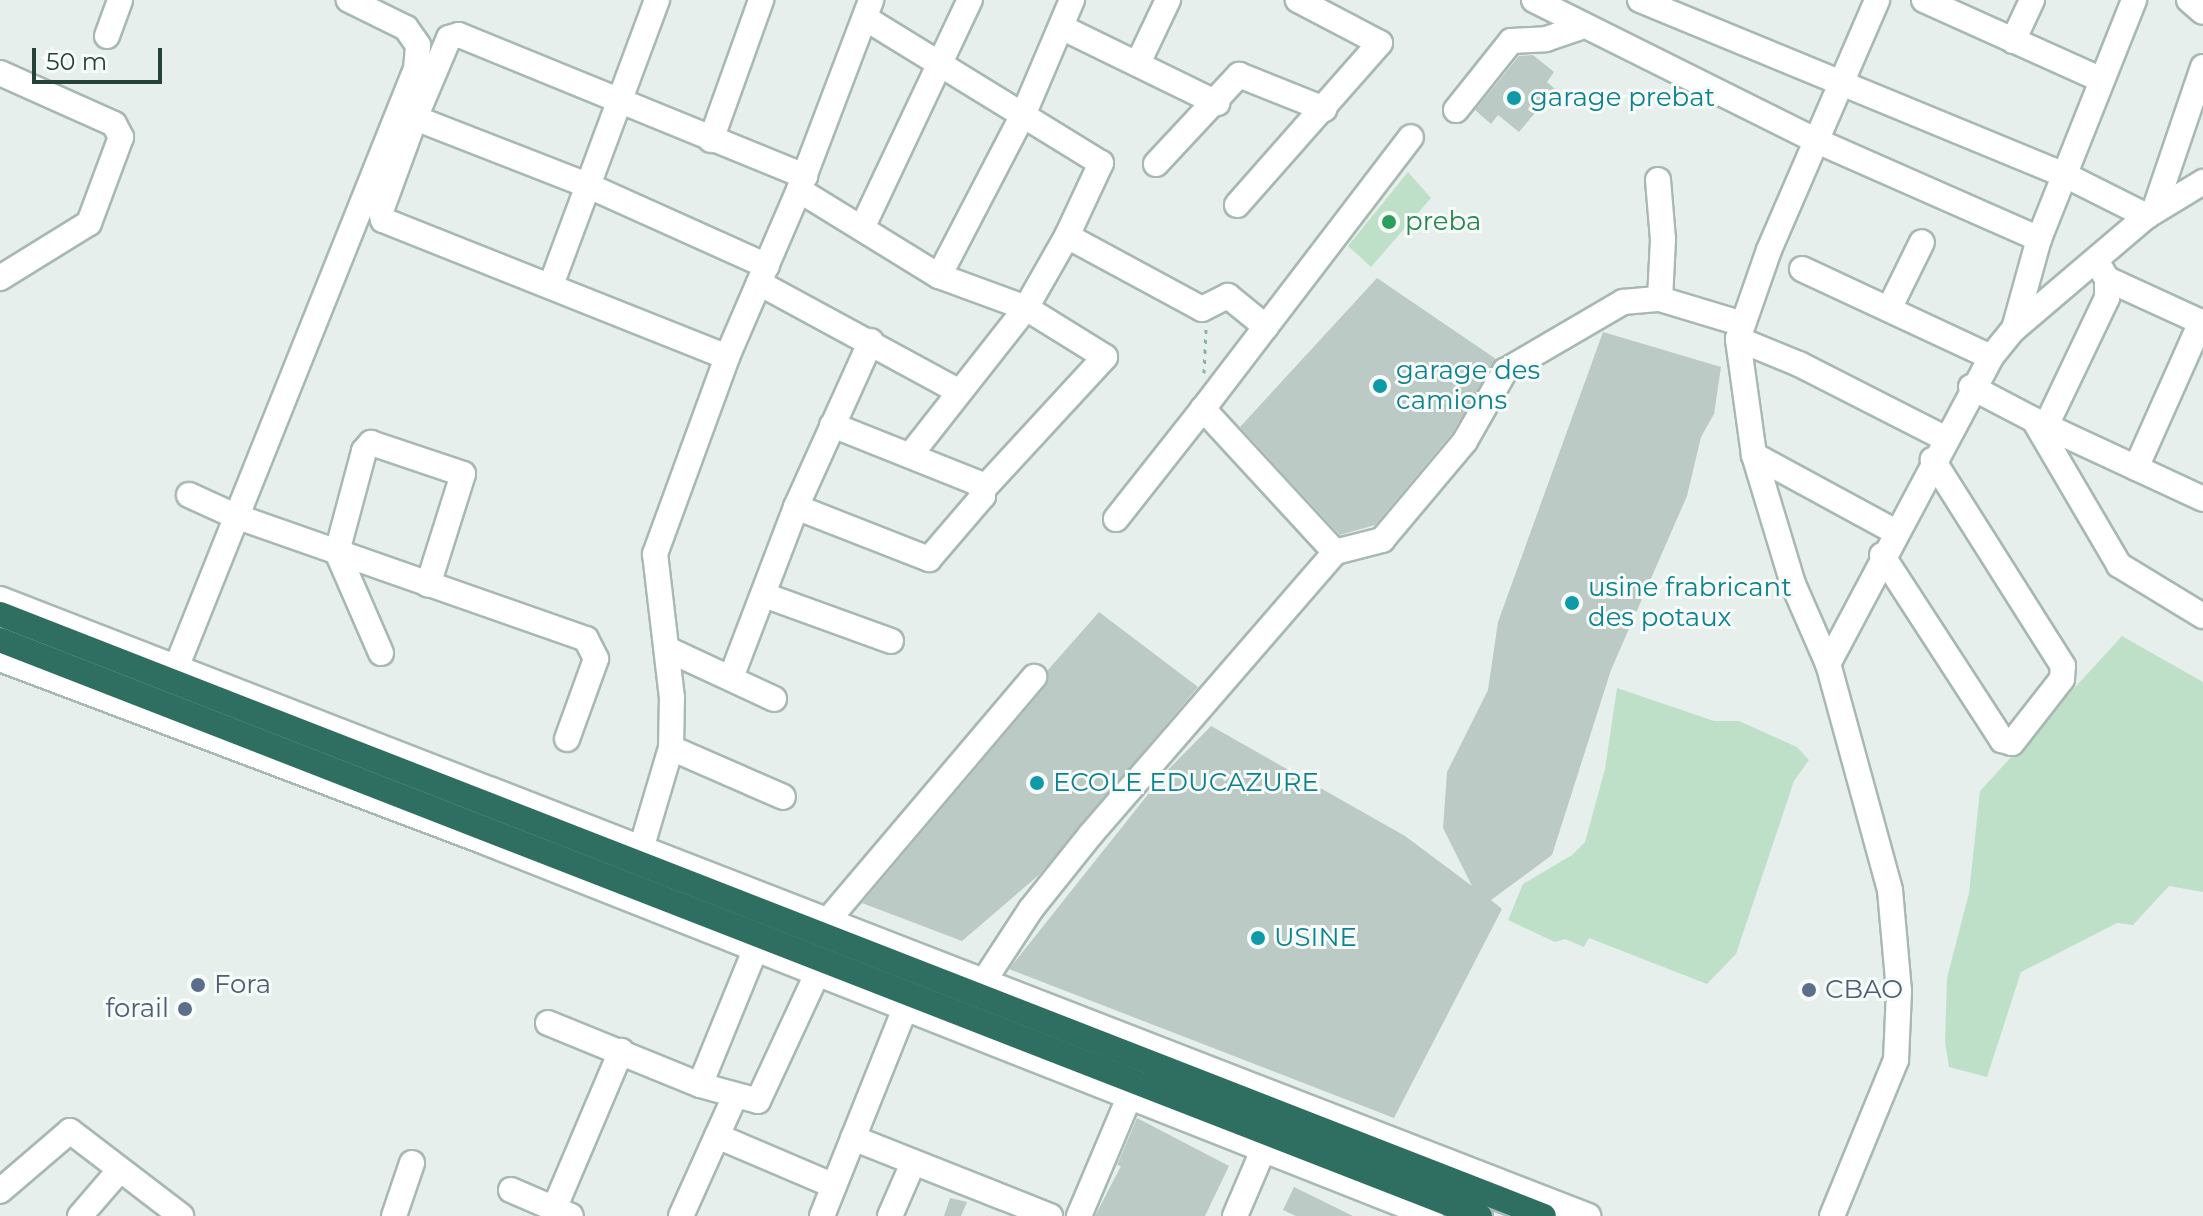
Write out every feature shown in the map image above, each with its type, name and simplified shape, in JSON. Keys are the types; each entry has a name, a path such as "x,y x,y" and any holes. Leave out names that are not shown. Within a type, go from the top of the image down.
{"highway":[{"path":"0,614 979,988 1545,1211"},
{"path":"0,640 1134,1088 1480,1216"}],"street":[{"path":"107,36 120,0"},
{"path":"176,668 416,69 418,45 406,28 349,0"},
{"path":"551,285 657,0"},
{"path":"711,140 761,0"},
{"path":"863,226 943,64 970,0"},
{"path":"939,276 1024,113 1072,0"},
{"path":"1139,61 1168,0"},
{"path":"1237,205 1380,43 1298,0"},
{"path":"1534,0 1817,141 2039,239"},
{"path":"1832,1216 1896,1060 1899,991 1890,890 1828,664 1793,584 1754,455 1739,331 1877,0"},
{"path":"2013,41 2032,0"},
{"path":"2014,329 2039,239 2134,0"},
{"path":"2189,0 2203,12"},
{"path":"1648,2 2151,213"},
{"path":"1937,2 2013,41 2102,80"},
{"path":"641,849 671,748 667,649 655,554 727,357 802,183 868,9 943,64 1101,163 1067,236 1026,308 911,454"},
{"path":"1456,110 1511,41 1546,39 1583,26"},
{"path":"1061,27 1139,61 1217,103"},
{"path":"727,357 383,220 381,211 415,118 453,36 621,102 802,183 939,276 1026,308 1105,357 983,489 983,496 929,559 796,507"},
{"path":"1828,664 1894,531 1971,387 1991,357 2014,329 2102,270 2151,213 2203,67"},
{"path":"0,73 114,124 121,137 89,223 11,267 0,278"},
{"path":"1156,164 1217,103 1239,75 1324,109"},
{"path":"415,118 589,186 763,275 958,391"},
{"path":"1116,519 1411,137"},
{"path":"1658,180 1663,240 1660,299"},
{"path":"2151,213 2200,187"},
{"path":"1067,236 1206,310 1228,296 1266,327"},
{"path":"1890,307 1922,242"},
{"path":"1802,269 1890,307 1991,357"},
{"path":"2102,270 2202,323 2136,468"},
{"path":"2040,423 2107,298 2102,270"},
{"path":"0,599 828,920 979,988 1091,834 1335,552 1382,540 1465,441 1505,371 1623,302 1660,299 1739,331 1944,438"},
{"path":"732,675 796,507 871,341"},
{"path":"1971,387 2040,423 2203,499"},
{"path":"1203,409 1335,552"},
{"path":"2040,423 2119,565 2203,616"},
{"path":"832,425 911,454 983,489"},
{"path":"381,653 337,552 368,445 461,471 465,481 428,585"},
{"path":"1754,455 1894,531"},
{"path":"1882,555 2002,740 2012,743 2062,679 2063,666 1933,460"},
{"path":"189,495 235,516 586,639 595,648 596,659 567,739"},
{"path":"764,595 891,641"},
{"path":"667,649 732,675 735,682 774,699"},
{"path":"0,659 905,1009 1134,1088 1264,1148 1431,1216"},
{"path":"828,920 1034,677"},
{"path":"671,748 783,797"},
{"path":"700,1085 755,950"},
{"path":"548,1023 734,1098 761,1098 817,974"},
{"path":"822,1216 905,1009"},
{"path":"511,1190 562,1213 621,1051"},
{"path":"1079,1216 1134,1088"},
{"path":"681,1216 734,1098"},
{"path":"0,1191 70,1131 118,1172 181,1216"},
{"path":"717,1136 834,1186"},
{"path":"853,1138 1050,1216"},
{"path":"1235,1216 1264,1148"},
{"path":"394,1216 412,1163"},
{"path":"890,1216 913,1163"},
{"path":"80,1216 118,1172"},
{"path":"1545,1211 1588,1216"}],"path":[{"path":"1203,409 1206,310"}],"green space":[{"name":"preba","path":"1408,172 1431,198 1371,267 1348,246"},
{"path":"2122,636 2203,682 2203,892 2169,886 2133,925 2117,923 2021,972 1987,1077 1949,1067 1945,1042 1947,978 1969,893 1980,791"},
{"path":"1617,688 1714,721 1739,721 1797,747 1809,760 1794,781 1736,954 1707,984 1589,938 1584,947 1565,939 1555,942 1508,920 1523,884 1572,855 1585,842 1605,769"}],"building":[{"name":"garage prebat","path":"1533,55 1554,72 1547,82 1555,89 1519,132 1498,115 1491,124 1475,110 1519,56"},
{"name":"garage des camions","path":"1377,278 1496,359 1453,432 1375,525 1340,535 1240,427"},
{"name":"USINE","path":"1603,332 1721,367 1714,414 1701,437 1687,496 1611,670 1552,855 1491,900 1502,909 1394,1118 1009,969 1165,773 1211,726 1405,836 1472,886 1443,828 1447,772 1488,690 1498,622"},
{"name":"ECOLE EDUCAZURE","path":"1099,612 1198,687 1040,874 962,941 862,903 1045,687 1047,671"},
{"path":"1137,1118 1229,1166 1205,1216 1095,1216 1121,1166 1117,1165"},
{"path":"1294,1187 1353,1216 1296,1216 1283,1210"},
{"path":"950,1198 967,1202 961,1216 944,1216"}],"place":[{"name":"garage prebat","path":"1514,98"},
{"name":"preba","path":"1389,222"},
{"name":"garage des camions","path":"1380,386"},
{"name":"usine frabricant des potaux","path":"1572,603"},
{"name":"ECOLE EDUCAZURE","path":"1037,783"},
{"name":"USINE","path":"1258,938"},
{"name":"Fora","path":"198,985"},
{"name":"CBAO","path":"1809,990"},
{"name":"forail","path":"185,1009"}]}
